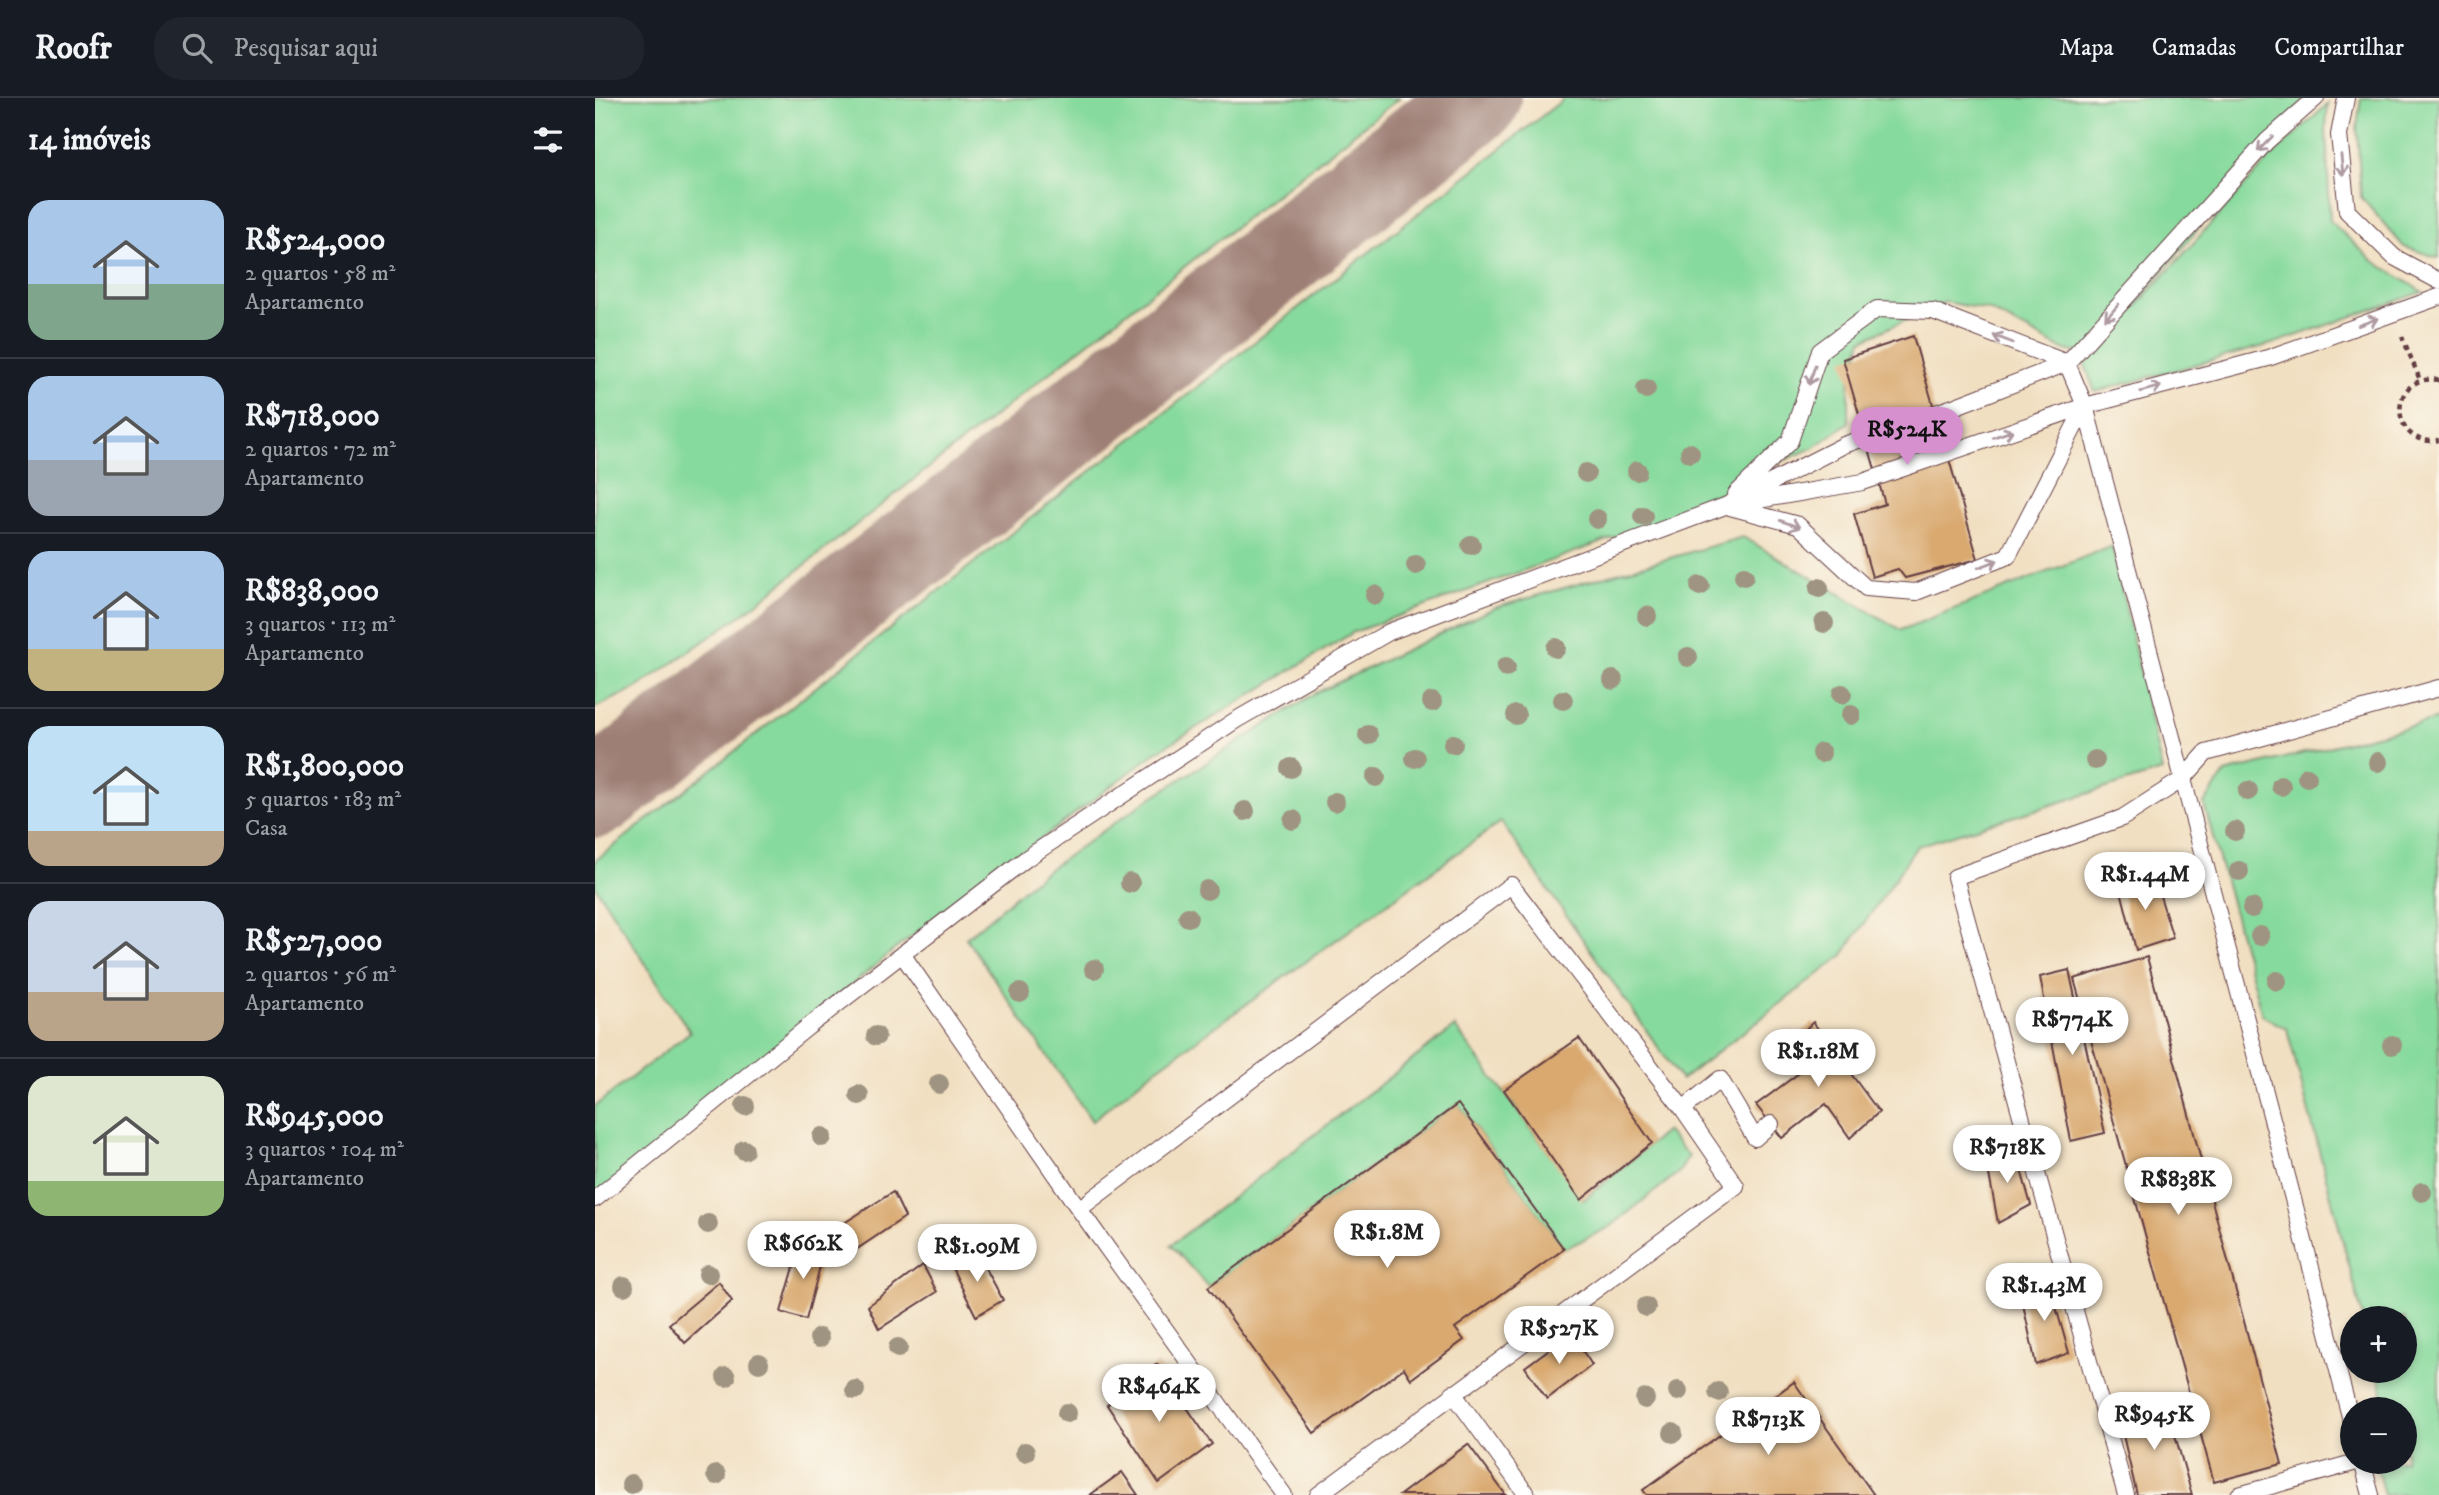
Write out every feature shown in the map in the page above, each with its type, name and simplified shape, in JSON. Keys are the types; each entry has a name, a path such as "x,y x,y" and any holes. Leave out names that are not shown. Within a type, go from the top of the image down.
{"lane":[{"path":"595,1199 1027,858 1236,719 1389,632 1725,506 1844,445 2067,363 2267,141 2316,98"},
{"path":"2346,98 2339,135 2347,211 2394,257 2439,281"},
{"path":"1725,506 1863,482 2085,406 2268,358 2439,297"},
{"path":"1725,506 1790,442 1820,351 1877,309 1933,311 2067,363 2085,406 2345,1397"},
{"path":"1725,506 1798,526 1866,588 1916,592 2008,556 2085,406"},
{"path":"2126,1495 1955,877 2122,818 2183,779 2206,753 2439,688"},
{"path":"1079,1209 1511,885 1683,1109 1736,1186 1318,1495"},
{"path":"902,954 1079,1209 1284,1495"},
{"path":"1683,1109 1720,1079 1755,1138 1771,1124"},
{"path":"1453,1394 1527,1495"},
{"path":"2239,1495 2340,1467"},
{"path":"2365,1474 2371,1495"}],"path":[{"path":"2392,314 2420,380"},
{"path":"2439,380 2420,380 2406,391 2402,398 2400,416 2409,432 2417,438 2425,441 2439,440"}],"green space":[{"path":"595,98 1399,98 744,613 638,687 595,708"},
{"path":"1565,98 2306,98 2108,338 2269,159 2328,104 2326,127 2330,221 2372,260 2423,292 2275,343 2095,392 2085,365 2092,356 2062,349 1989,310 1945,302 1862,340 1849,382 1849,422 1815,447 1761,470 1693,509 1354,632 1158,751 894,950 595,1198 595,1106 690,1032 595,886 595,861"},
{"path":"2361,98 2439,98 2439,258 2404,247 2361,197 2357,128"},
{"path":"1743,537 1901,630 2112,546 2162,771 1917,846 1842,956 1681,1080 1501,822 1145,1077 1092,1121 966,938 1038,877 1140,805 1314,694 1494,608"},
{"path":"2439,719 2439,1495 2384,1495 2378,1474 2417,1474 2417,1397 2379,1397 2383,1393 2380,1383 2417,1383 2417,1306 2360,1306 2287,1029 2262,1015 2204,804 2225,773"},
{"path":"1455,1027 1584,1200 1666,1131 1689,1156 1679,1172 1610,1227 1564,1249 1458,1104 1208,1287 1171,1245"}],"building":[{"path":"1913,336 1978,559 1905,578 1898,569 1872,577 1854,514 1885,504 1843,359"},
{"path":"2153,873 2173,938 2136,950 2119,883"},
{"path":"2147,957 2282,1464 2214,1482 2074,979"},
{"path":"2069,970 2105,1133 2071,1141 2040,977"},
{"path":"1813,1022 1879,1112 1850,1138 1826,1104 1782,1138 1756,1105 1803,1070 1787,1047"},
{"path":"1579,1038 1652,1143 1581,1200 1504,1090"},
{"path":"1458,1104 1564,1249 1455,1328 1464,1340 1411,1379 1404,1368 1314,1433 1208,1287"},
{"path":"2015,1149 2031,1205 1998,1223 1986,1158"},
{"path":"893,1192 905,1217 857,1249 841,1225"},
{"path":"801,1243 825,1247 806,1320 781,1312"},
{"path":"977,1252 1003,1300 976,1316 951,1266"},
{"path":"923,1265 937,1292 879,1329 868,1306"},
{"path":"2048,1279 2069,1353 2036,1365 2020,1290"},
{"path":"719,1282 732,1301 685,1343 669,1324"},
{"path":"1571,1333 1592,1365 1547,1399 1525,1367"},
{"path":"1157,1364 1212,1444 1159,1483 1107,1405"},
{"path":"1794,1382 1874,1495 1647,1495 1643,1490"},
{"path":"2165,1400 2192,1495 2137,1495 2118,1414"},
{"path":"1468,1444 1506,1495 1400,1495"},
{"path":"1122,1472 1138,1495 1090,1495"}],"taxiway":[{"path":"595,795 998,482 1478,98"}]}
